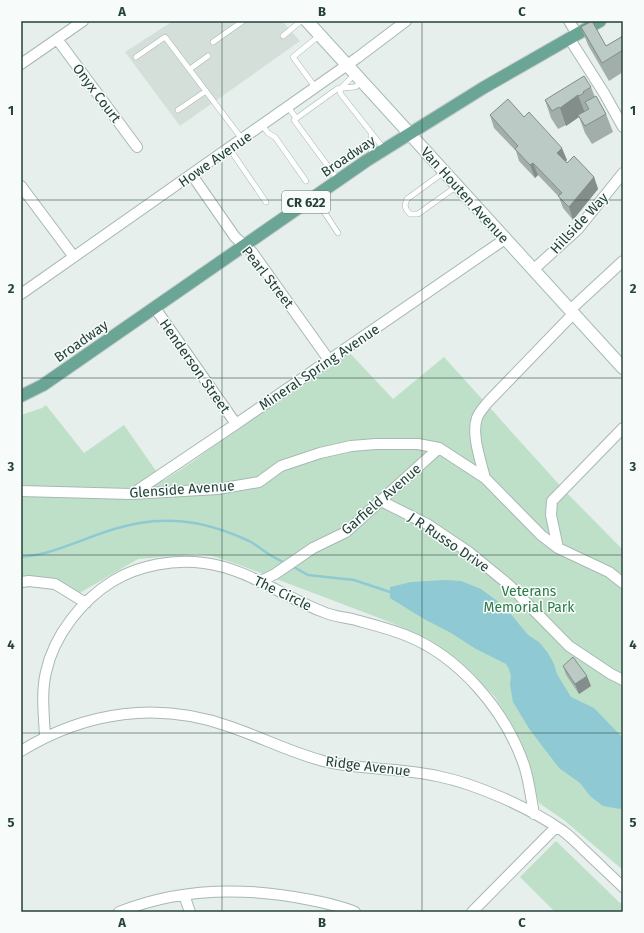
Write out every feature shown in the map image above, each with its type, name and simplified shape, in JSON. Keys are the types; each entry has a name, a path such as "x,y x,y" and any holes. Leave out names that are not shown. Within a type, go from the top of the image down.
{"main road":[{"name":"Van Houten Avenue","path":"307,21 623,368"},
{"name":"Broadway","path":"21,396 44,385 372,157 483,88 600,21"}],"street":[{"path":"21,64 83,21"},
{"name":"Howe Avenue","path":"21,294 315,87 355,74 406,21"},
{"path":"570,21 573,36 596,87 623,127"},
{"name":"Onyx Court","path":"57,39 137,147"},
{"name":"Hillside Way","path":"533,270 578,229 623,173"},
{"name":"Pearl Street","path":"192,175 235,237 252,252 329,360"},
{"path":"21,186 74,257"},
{"name":"Mineral Spring Avenue","path":"131,494 236,424 505,239"},
{"path":"485,478 475,437 477,418 488,402 571,312 623,261"},
{"name":"Henderson Street","path":"155,308 236,424"},
{"path":"558,548 551,515 552,501 623,428"},
{"name":"Glenside Avenue","path":"21,491 131,494 218,490 260,482 281,466 320,453 351,446 396,443 418,444 439,448 485,478 541,535 558,548 609,572 623,583"},
{"name":"Garfield Avenue","path":"259,582 275,574 313,548 346,532 439,448"},
{"name":"J R Russo Drive","path":"381,501 427,524 470,553 509,584 569,646 623,680"},
{"name":"The Circle","path":"44,737 44,686 50,657 66,627 86,603 113,581 140,569 174,562 198,562 232,569 322,612 377,625 408,636 441,655 456,666 483,693 496,709 509,731 525,767 534,814"},
{"path":"21,582 30,581 55,584 86,603"},
{"name":"Ridge Avenue","path":"21,751 44,737 71,726 113,715 134,713 186,715 231,727 305,756 326,762 438,776 458,781 495,795 534,814 563,831 623,887"},
{"path":"472,912 556,827"},
{"path":"119,912 151,901 184,894 234,891 286,895 332,905 355,912"},
{"path":"184,894 190,912"}],"lane":[{"path":"213,42 243,21"},
{"path":"283,36 301,21"},
{"path":"315,87 293,57 320,35"},
{"path":"136,57 166,36 242,139"},
{"path":"190,69 208,56"},
{"path":"295,119 337,89 355,87 355,74"},
{"path":"355,74 341,88 340,93 384,150"},
{"path":"178,110 206,91"},
{"path":"288,107 338,180"},
{"path":"262,125 275,137 306,181"},
{"path":"371,133 372,157"},
{"path":"230,148 266,202"},
{"path":"444,172 407,200 405,205 408,212 414,215 418,214 457,186"},
{"path":"314,197 338,233"}],"shaded area":[{"path":"173,21 282,21 300,41 180,126 125,52"}],"green space":[{"name":"Veterans Memorial Park","path":"346,349 393,399 444,357 565,491 623,550 623,870 565,821 539,803 515,730 495,697 466,667 428,639 387,621 237,564 212,556 197,554 138,559 78,594 50,585 21,588 21,415 42,408 46,405 84,453 124,425 163,481 192,462"},
{"path":"556,841 620,903 623,902 623,912 555,912 520,877"}],"water":[{"path":"445,580 461,581 481,589 496,600 510,613 528,635 539,642 548,653 557,674 571,697 594,708 623,738 623,807 620,809 603,806 590,796 580,783 559,768 530,730 513,702 510,685 511,676 506,664 476,649 390,598 390,587 411,582"}],"building":[{"path":"592,21 606,46 623,36 623,50 602,63 581,27"},
{"path":"584,76 591,87 560,108 559,107 552,111 545,100"},
{"path":"596,96 606,114 585,126 578,115 589,109 585,102"},
{"path":"508,99 524,117 529,112 562,148 557,153 567,163 574,156 594,177 569,207 558,196 562,193 533,163 530,165 515,149 518,146 490,115"},
{"path":"573,657 587,676 575,684 563,666"}],"waterway":[{"path":"21,557 53,551 129,525 147,522 181,521 214,528 232,534 251,542 285,563"},
{"path":"292,566 308,575 354,580 390,592"}]}
